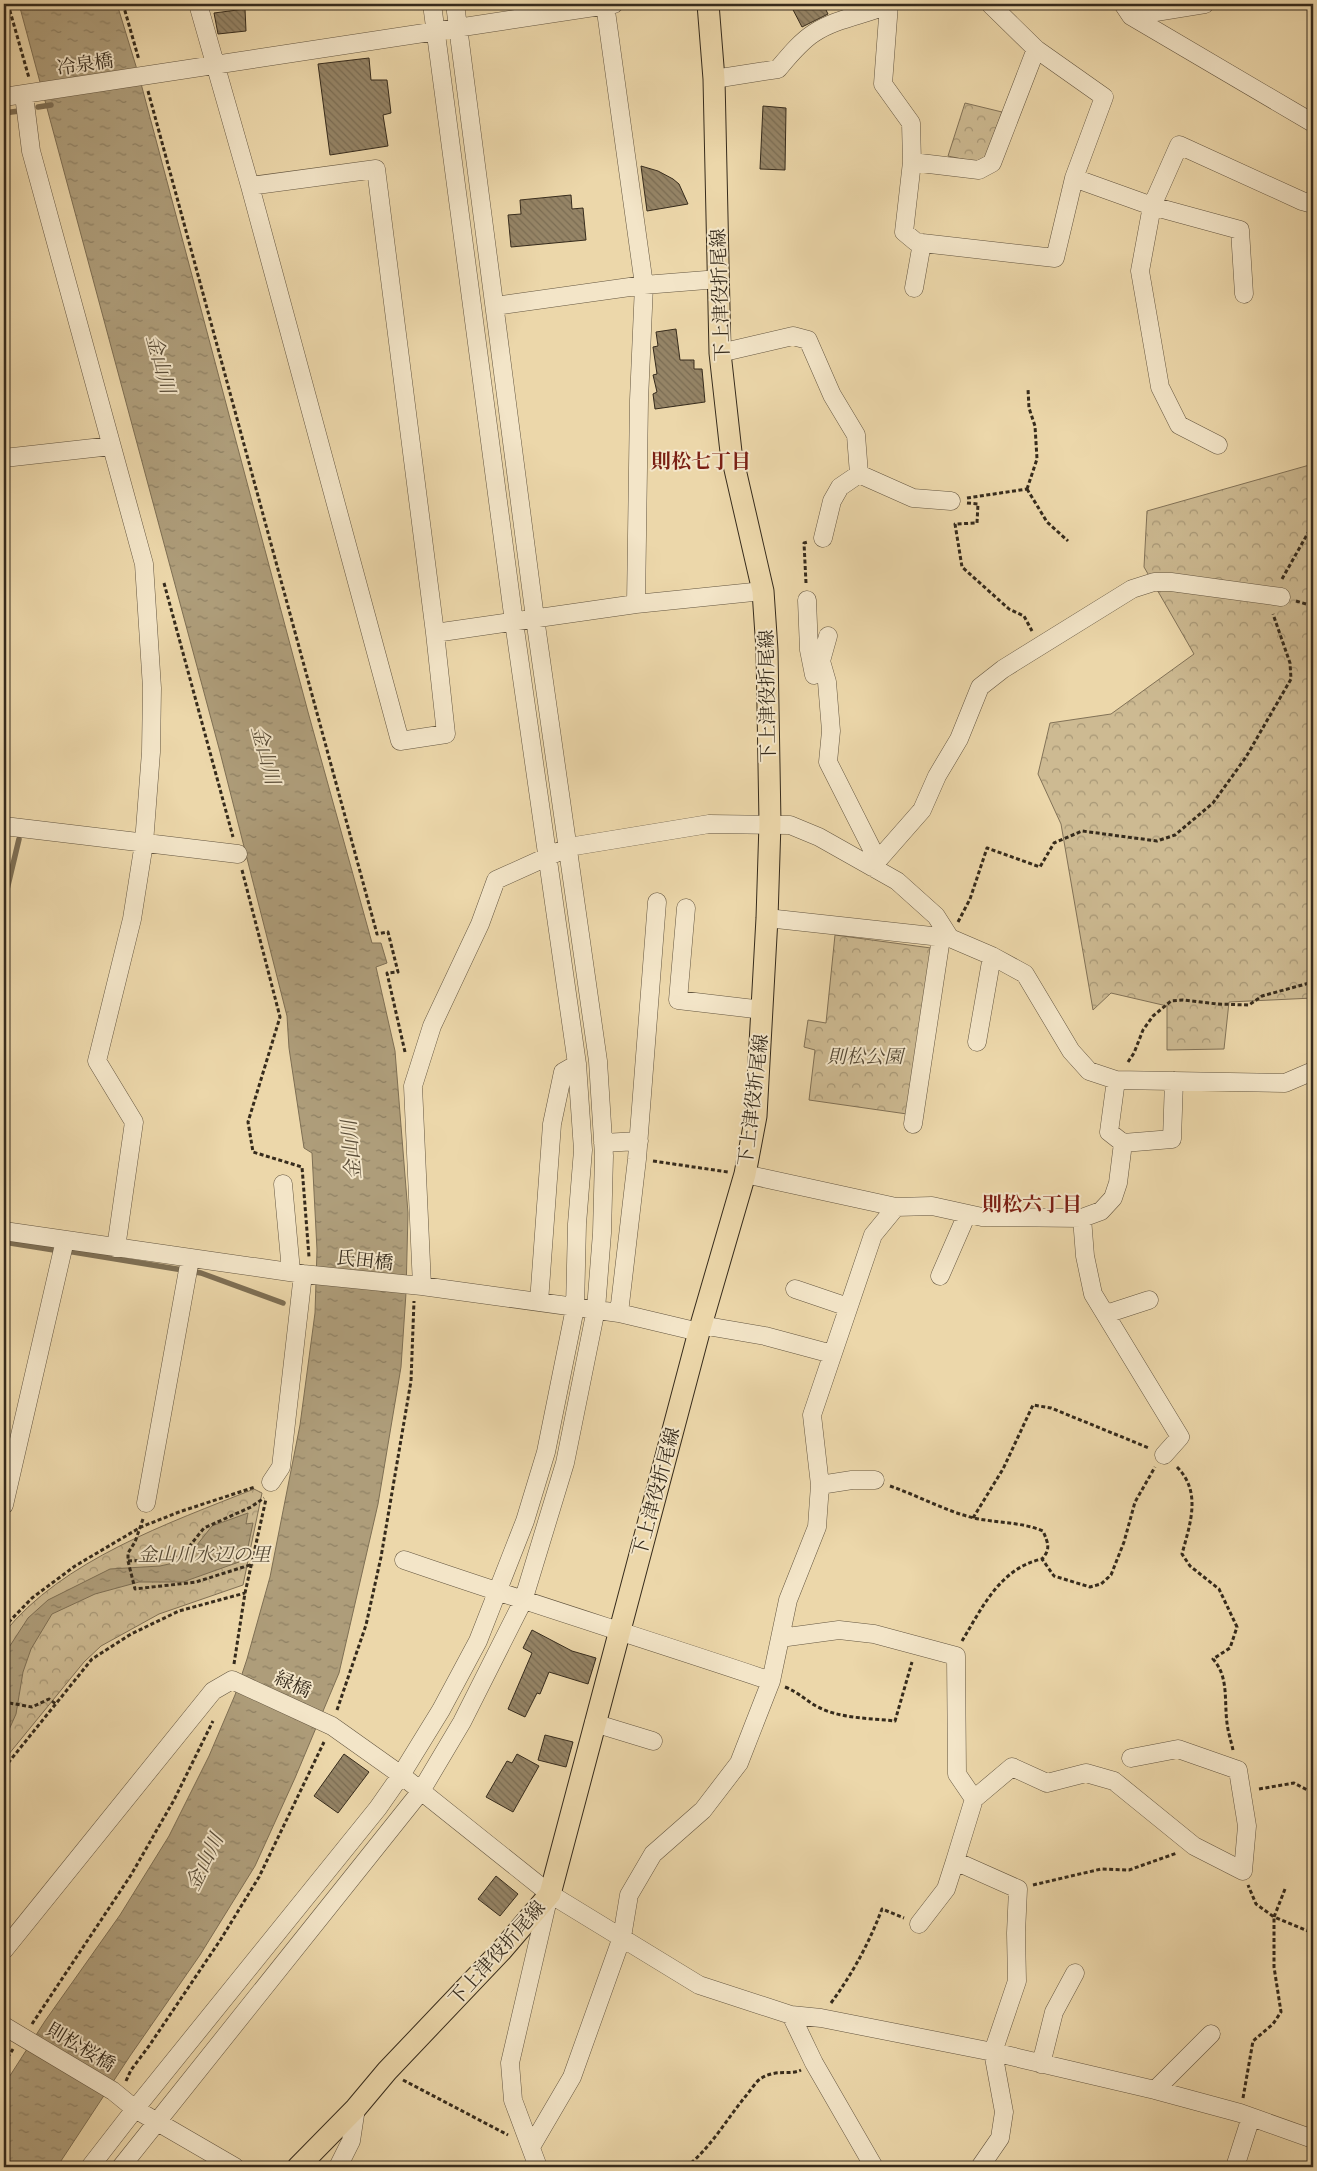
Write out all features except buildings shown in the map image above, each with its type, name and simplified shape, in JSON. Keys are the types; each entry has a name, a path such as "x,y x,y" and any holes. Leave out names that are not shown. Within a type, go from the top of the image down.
{"main road":[{"name":"下上津役折尾線","path":"298,2167 356,2108 387,2071 502,1950 550,1894 700,1329 739,1173 756,1116 768,918 770,823 767,650 763,590 731,452 720,353 714,79 708,4"}],"street":[{"path":"198,4 250,186 400,741 446,734 435,633 376,169 250,186"},
{"path":"90,2167 378,1808 442,1710 478,1640 524,1521 546,1452 575,1308 577,1224 583,1150 577,1064 514,622 432,4"},
{"path":"121,2167 421,1791 462,1722 523,1601 565,1463 596,1309 602,1233 603,1143 598,1061 535,618 455,4"},
{"name":"冷泉橋","path":"4,98 29,90 215,65 608,4"},
{"path":"608,4 644,285 639,400 636,604"},
{"path":"714,79 778,69 797,47 814,33 836,22 890,4 884,84 911,123 912,162 904,232 916,242 1056,258 1074,178 1104,97 1036,49 990,4"},
{"path":"1127,10 1205,4"},
{"path":"1127,10 1313,123"},
{"path":"912,162 979,170 992,163 1036,49"},
{"path":"29,90 32,152 144,564 152,688 151,752 144,843 132,919 97,1061 134,1122 116,1248"},
{"path":"1218,446 1179,424 1160,387 1140,271 1152,206 1179,145 1302,201 1313,204"},
{"path":"1074,178 1152,206 1240,230 1244,294"},
{"path":"914,288 922,243"},
{"path":"494,306 644,285 718,279"},
{"path":"720,353 793,336 808,340 832,395 856,435 859,474"},
{"path":"4,458 111,446"},
{"path":"859,474 913,498 951,501"},
{"path":"823,538 832,501 840,487 859,474"},
{"path":"875,864 922,810 959,739 980,687 1039,646 1125,593 1154,582 1171,582 1274,596"},
{"path":"435,633 636,604 763,590"},
{"path":"807,600 810,650 828,762 875,864"},
{"path":"828,636 821,661 827,682 831,731 828,762"},
{"path":"418,1287 413,1086 432,1026 480,924 496,880 569,847 709,824 770,823 790,825 875,864 897,881 936,916 946,938 913,1124"},
{"path":"4,826 238,854"},
{"path":"619,1313 639,1141 657,902"},
{"path":"686,908 678,1000 763,1010"},
{"path":"768,918 946,938 992,956 1025,974 1071,1051 1089,1071 1116,1080 1285,1083 1313,1071"},
{"path":"977,1042 992,956"},
{"path":"539,1302 552,1124 563,1072 577,1064"},
{"path":"739,1173 896,1207 932,1206 982,1217 1082,1218 1101,1211 1113,1198 1118,1183 1116,1080"},
{"path":"1116,1137 1172,1139 1174,1081"},
{"path":"603,1143 639,1141"},
{"path":"272,1482 281,1466 301,1274 283,1184"},
{"path":"531,2147 572,2077 622,1937 629,1895 653,1854 704,1810 739,1763 771,1681 788,1600 817,1527 820,1485 812,1415 873,1235 896,1207"},
{"path":"940,1276 967,1214"},
{"path":"1082,1218 1085,1256 1093,1294 1180,1437 1164,1455"},
{"name":"氏田橋","path":"4,1231 301,1274 596,1309 700,1329 765,1336 832,1354"},
{"path":"4,1504 65,1240"},
{"path":"146,1503 190,1259"},
{"path":"795,1290 848,1307"},
{"path":"1106,1314 1149,1300"},
{"path":"820,1485 852,1480 875,1480"},
{"path":"404,1560 523,1601 619,1630 771,1681"},
{"path":"780,1638 839,1630 874,1634 956,1656 957,1774 974,1799"},
{"path":"4,1950 212,1691 234,1681"},
{"name":"緑橋","path":"234,1681 332,1726 401,1775 550,1894 699,1985 791,2014 821,2018 993,2052 1155,2090 1246,2115 1313,2139"},
{"path":"594,1723 654,1741"},
{"path":"919,1924 946,1889 974,1799 1012,1767 1048,1783 1086,1773 1114,1781 1194,1846 1243,1871 1247,1826 1238,1770 1178,1749 1131,1758"},
{"path":"955,1861 1018,1889 1016,1933 1017,1981 993,2052 1004,2112 1000,2138 980,2167"},
{"path":"538,2167 513,2100 510,2063 550,1894"},
{"path":"1041,2064 1054,2012 1075,1973"},
{"path":"791,2014 814,2063 874,2167"},
{"name":"則松桜橋","path":"4,2026 113,2091 135,2109 235,2167"},
{"path":"1155,2090 1211,2034"},
{"path":"338,2167 351,2141 356,2108"},
{"path":"1235,2167 1246,2115"}],"path":[{"path":"8,4 29,90"},
{"path":"123,4 377,934 388,932 398,972 386,973 413,1086"},
{"path":"1026,489 1037,459 1035,426 1029,408 1028,389"},
{"path":"951,501 1026,489"},
{"path":"1026,489 1047,522 1068,541"},
{"path":"951,501 978,504 978,523 955,524 962,567 1009,609 1024,616 1039,646"},
{"path":"946,938 970,899 986,848 1040,867 1054,844 1082,831 1156,841 1175,835 1213,803 1246,757 1290,679 1290,663 1274,596 1313,524"},
{"path":"807,600 804,543 823,538"},
{"path":"238,854 280,1017 248,1122 253,1152 302,1167 301,1274"},
{"path":"1116,1080 1134,1053 1143,1030 1153,1016 1170,1001 1183,1000 1249,1005 1262,996 1313,982"},
{"path":"637,1159 739,1173"},
{"path":"973,1518 1004,1469 1033,1405 1051,1408 1164,1455 1185,1476 1194,1508 1182,1554 1190,1566 1218,1589 1236,1627 1230,1648 1213,1658 1221,1667 1225,1680 1227,1723 1238,1770"},
{"path":"1042,1559 1054,1576 1090,1587 1101,1584 1110,1575 1118,1559 1135,1502 1149,1475 1164,1455"},
{"path":"875,1480 945,1509 973,1518 1029,1525 1043,1531 1048,1543 1048,1553 1042,1559 1023,1566 996,1587 962,1642 956,1656"},
{"path":"4,1627 32,1598 75,1566 141,1527 179,1512 272,1482"},
{"path":"128,1562 166,1559 184,1553 204,1528 251,1507 267,1496 246,1592 234,1681"},
{"path":"141,1527 128,1553 128,1562 135,1589 196,1582 253,1563"},
{"path":"4,1768 92,1659 131,1634 179,1610 246,1592"},
{"path":"798,1692 817,1707 835,1713 895,1722 917,1645"},
{"path":"4,1696 6,1697 4,1702 32,1707 49,1699 56,1704"},
{"path":"4,2063 25,2039 131,1875 174,1800 216,1715"},
{"path":"1241,1792 1294,1783 1313,1794"},
{"path":"1018,1889 1101,1869 1130,1870 1194,1846"},
{"path":"1243,1871 1256,1904 1274,1917 1313,1933"},
{"path":"1246,2115 1253,2042 1273,2024 1280,2012 1274,1967 1274,1917 1285,1889"},
{"path":"821,2018 846,1983 868,1944 882,1909 919,1924"},
{"path":"686,2167 707,2147 760,2080 776,2072 797,2072 814,2063"},
{"path":"387,2071 531,2147"}],"green space":[{"path":"965,103 1002,112 985,159 980,163 948,156"},
{"path":"1313,464 1313,998 1229,1002 1224,1049 1167,1050 1167,1006 1111,993 1093,1010 1061,824 1038,774 1050,723 1111,714 1194,654 1144,567 1147,511"},
{"name":"則松公園","path":"835,935 931,948 907,1114 809,1100 815,1050 804,1047 808,1020 826,1023"},
{"name":"金山川水辺の里","path":"254,1489 262,1493 243,1585 159,1614 101,1646 84,1662 4,1760 4,1633 28,1607 56,1584 86,1564 153,1530"}],"water":[{"name":"金山川","path":"19,4 117,4 139,76 308,712 372,943 381,943 387,963 376,967 395,1051 408,1213 406,1293 401,1367 378,1504 339,1673 295,1778 255,1866 200,1955 130,2056 57,2167 4,2167 4,2085 45,2021 120,1915 169,1836 209,1756 235,1695 270,1577 300,1425 315,1313 317,1250 312,1153 304,1148 289,1048 287,1016 220,752"},
{"path":"248,1513 246,1524 253,1523 248,1547 243,1549 239,1562 183,1582 139,1582 95,1594 52,1614 31,1649 23,1672 16,1714 4,1741 4,1655 28,1618 48,1600 110,1569 160,1566 178,1562 189,1555 212,1526"}],"waterway":[{"path":"38,107 51,105"},
{"path":"4,113 19,111"},
{"path":"4,902 19,839"},
{"path":"4,1242 54,1250"},
{"path":"67,1251 201,1273 283,1303"}],"district":[{"name":"則松七丁目","path":"701,461"},
{"name":"則松六丁目","path":"1032,1204"}]}
